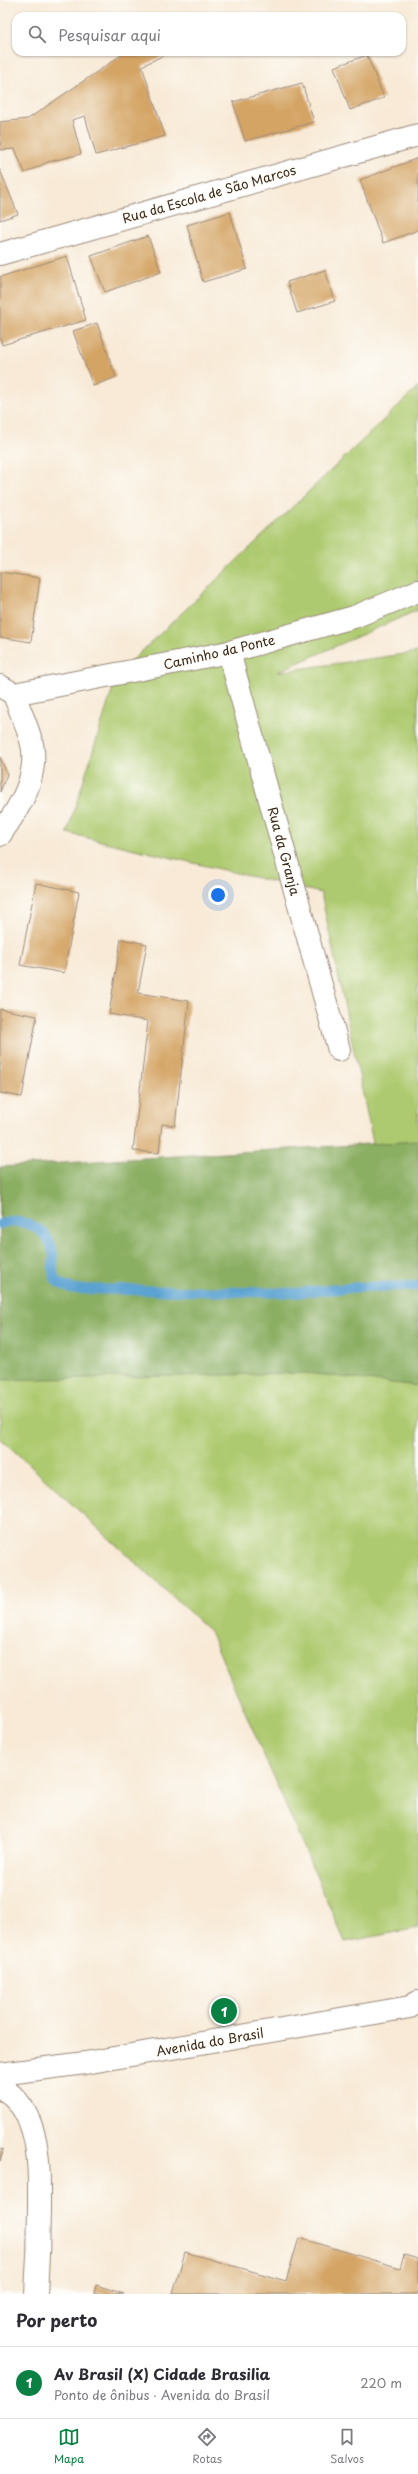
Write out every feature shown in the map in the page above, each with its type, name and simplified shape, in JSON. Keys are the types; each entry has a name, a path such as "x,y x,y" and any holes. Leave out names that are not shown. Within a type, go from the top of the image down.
{"street":[{"name":"Rua da Escola de São Marcos","path":"0,254 418,135"},
{"name":"Caminho da Ponte","path":"7,690 229,652 354,617 418,591"},
{"name":"Rua da Granja","path":"229,652 340,1050"},
{"path":"0,835 20,806 30,779 33,750 7,690"},
{"name":"Avenida do Brasil","path":"0,2074 101,2060 410,2007 418,2002"},
{"path":"0,2086 23,2109 36,2140 40,2231 36,2294"}],"green space":[{"path":"418,387 418,610 277,672 418,652 418,1928 345,1942 210,1631 0,1438 0,1168 375,1152 321,893 67,833 117,675"},
{"path":"418,1141 418,1386 307,1373 0,1380 0,1167"}],"building":[{"path":"120,56 162,56 142,66 165,136 96,155 85,116 72,120 81,154 48,162 25,173 15,149 0,150 0,122 28,119"},
{"path":"367,56 384,98 350,110 334,67"},
{"path":"302,83 314,122 245,141 233,102"},
{"path":"418,158 418,230 383,243 360,180"},
{"path":"0,170 18,214 0,220"},
{"path":"230,212 247,269 203,282 187,225"},
{"path":"148,236 161,272 105,292 91,256"},
{"path":"67,256 86,320 2,345 0,337 0,277"},
{"path":"325,270 335,301 297,313 287,282"},
{"path":"97,323 116,377 93,386 73,331"},
{"path":"0,572 40,578 31,642 0,637"},
{"path":"0,757 7,774 0,792"},
{"path":"36,883 79,892 64,973 20,965"},
{"path":"121,939 147,944 138,993 189,1001 175,1126 162,1124 159,1153 133,1151 148,1021 109,1014"},
{"path":"0,1009 37,1016 22,1097 0,1093"},
{"path":"0,2149 3,2150 0,2161"},
{"path":"299,2238 400,2268 404,2255 418,2259 418,2294 173,2294 185,2252 286,2281"},
{"path":"96,2285 124,2294 94,2294"}],"waterway":[{"path":"0,1224 8,1222 25,1223 40,1230 46,1236 53,1252 53,1273 55,1279 62,1285 74,1289 295,1293 360,1287 418,1286"}],"place":[{"name":"Av Brasil (X) Cidade Brasilia","path":"224,2011"}]}
